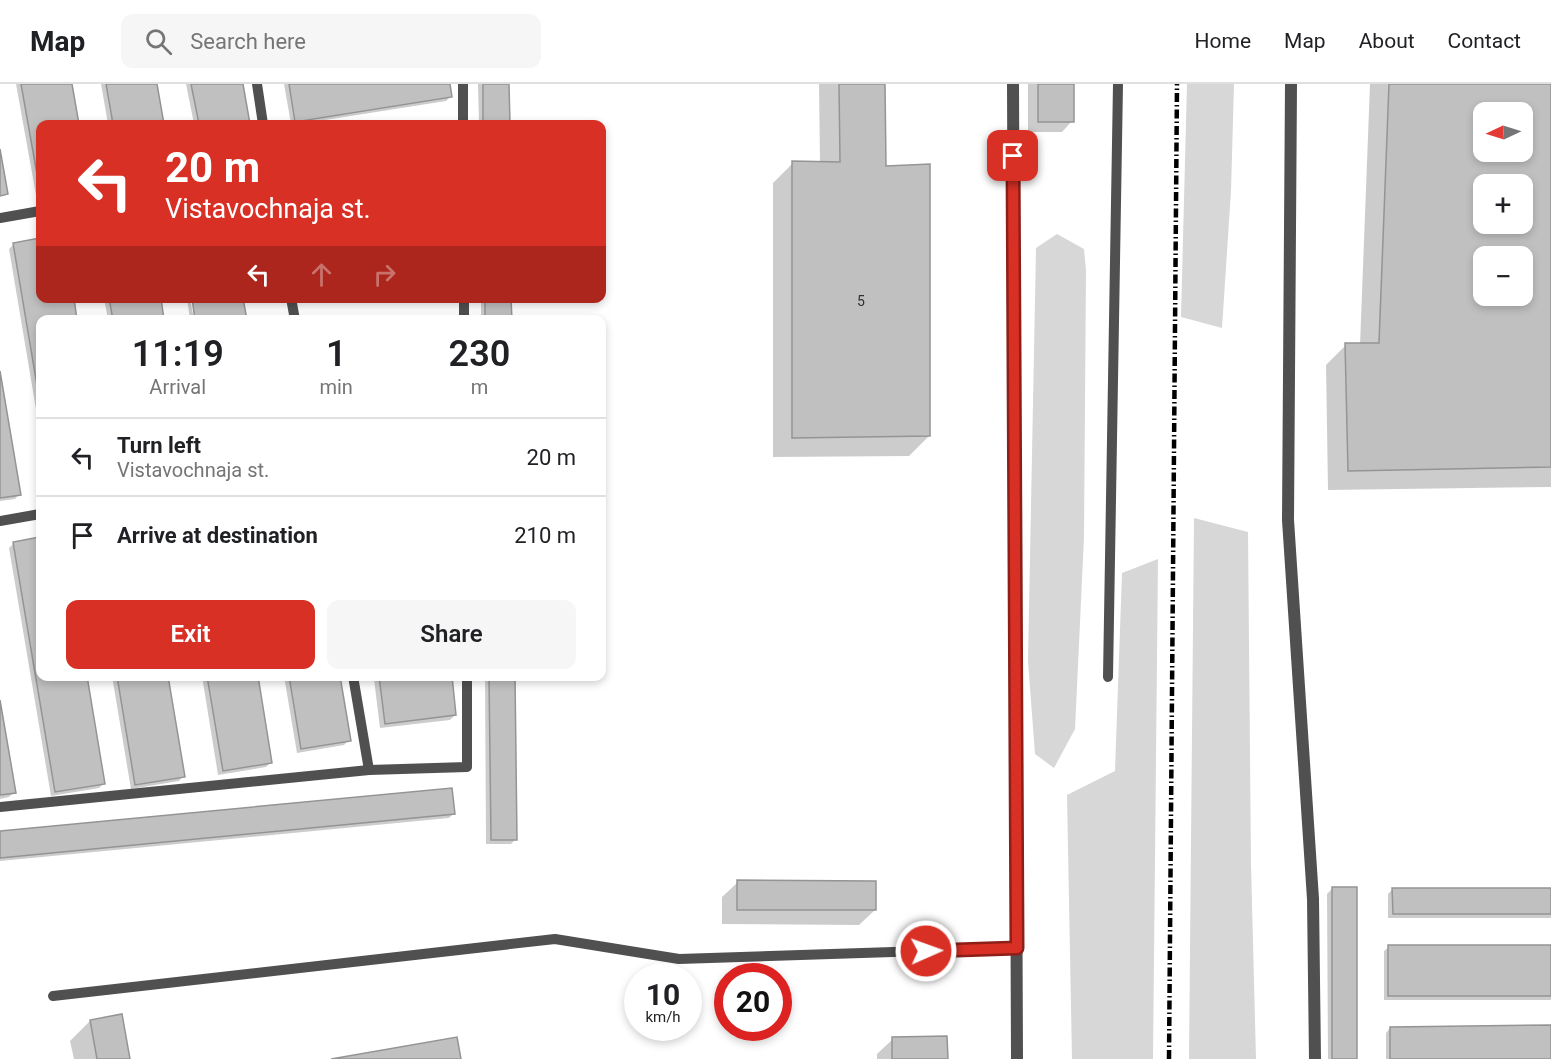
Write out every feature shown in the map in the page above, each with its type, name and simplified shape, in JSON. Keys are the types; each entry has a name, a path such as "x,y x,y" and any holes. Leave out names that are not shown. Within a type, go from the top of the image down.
{"street":[{"path":"1013,84 1017,1059"},
{"path":"1291,84 1288,520 1313,899 1315,1059"}],"lane":[{"path":"257,84 262,120"},
{"path":"463,84 463,120"},
{"path":"1108,677 1118,84"},
{"path":"0,218 36,212"},
{"path":"0,521 36,515"},
{"path":"355,681 369,771"},
{"path":"0,807 369,771 467,767 467,681"},
{"path":"53,996 555,939 679,959 1017,948"}],"shaded area":[{"path":"1187,84 1234,84 1231,191 1222,328 1181,317"},
{"path":"1057,234 1084,249 1086,270 1084,537 1075,729 1054,768 1035,754 1028,661 1036,248"},
{"path":"1194,518 1248,532 1251,864 1256,1059 1189,1059"},
{"path":"1158,559 1153,1059 1072,1059 1067,795 1115,771 1122,573"}],"building":[{"path":"21,84 72,84 78,120 36,120 36,168"},
{"path":"106,84 157,84 163,120 112,120"},
{"path":"191,84 243,84 249,120 198,120"},
{"path":"289,84 450,84 452,97 308,120 295,120"},
{"path":"483,84 509,84 510,120 483,120"},
{"path":"839,84 885,84 886,166 930,164 930,436 792,438 792,161 840,162"},
{"path":"1038,84 1074,84 1074,122 1038,122"},
{"path":"1389,84 1551,84 1551,467 1348,471 1345,343 1379,343"},
{"path":"0,149 8,194 0,196"},
{"path":"36,239 36,303 75,303 76,315 36,315 36,379 13,243"},
{"path":"110,303 162,303 163,315 112,315"},
{"path":"193,303 244,303 246,315 194,315"},
{"path":"485,303 511,303 512,315 485,315"},
{"path":"0,371 21,495 0,498"},
{"path":"36,538 36,679 13,542"},
{"path":"36,681 88,681 105,784 55,792"},
{"path":"118,681 169,681 185,777 135,785"},
{"path":"208,681 259,681 272,763 223,771"},
{"path":"290,681 341,681 351,741 301,749"},
{"path":"380,681 453,681 456,715 385,724"},
{"path":"489,681 515,681 517,840 491,840"},
{"path":"0,700 16,793 0,795"},
{"path":"452,788 455,814 0,858 0,831"},
{"path":"737,880 876,881 876,910 737,910"},
{"path":"1332,887 1357,887 1357,1059 1332,1059"},
{"path":"1392,888 1551,888 1551,914 1393,914"},
{"path":"1388,945 1551,945 1551,996 1388,996"},
{"path":"122,1014 130,1059 97,1059 90,1020"},
{"path":"1551,1025 1551,1059 1390,1059 1390,1027"},
{"path":"947,1036 948,1059 892,1059 892,1037"},
{"path":"457,1037 461,1059 331,1059"}],"railway":[{"path":"1169,1059 1177,84"}],"route":[{"path":"926,951 1017,948 1013,156"}]}
